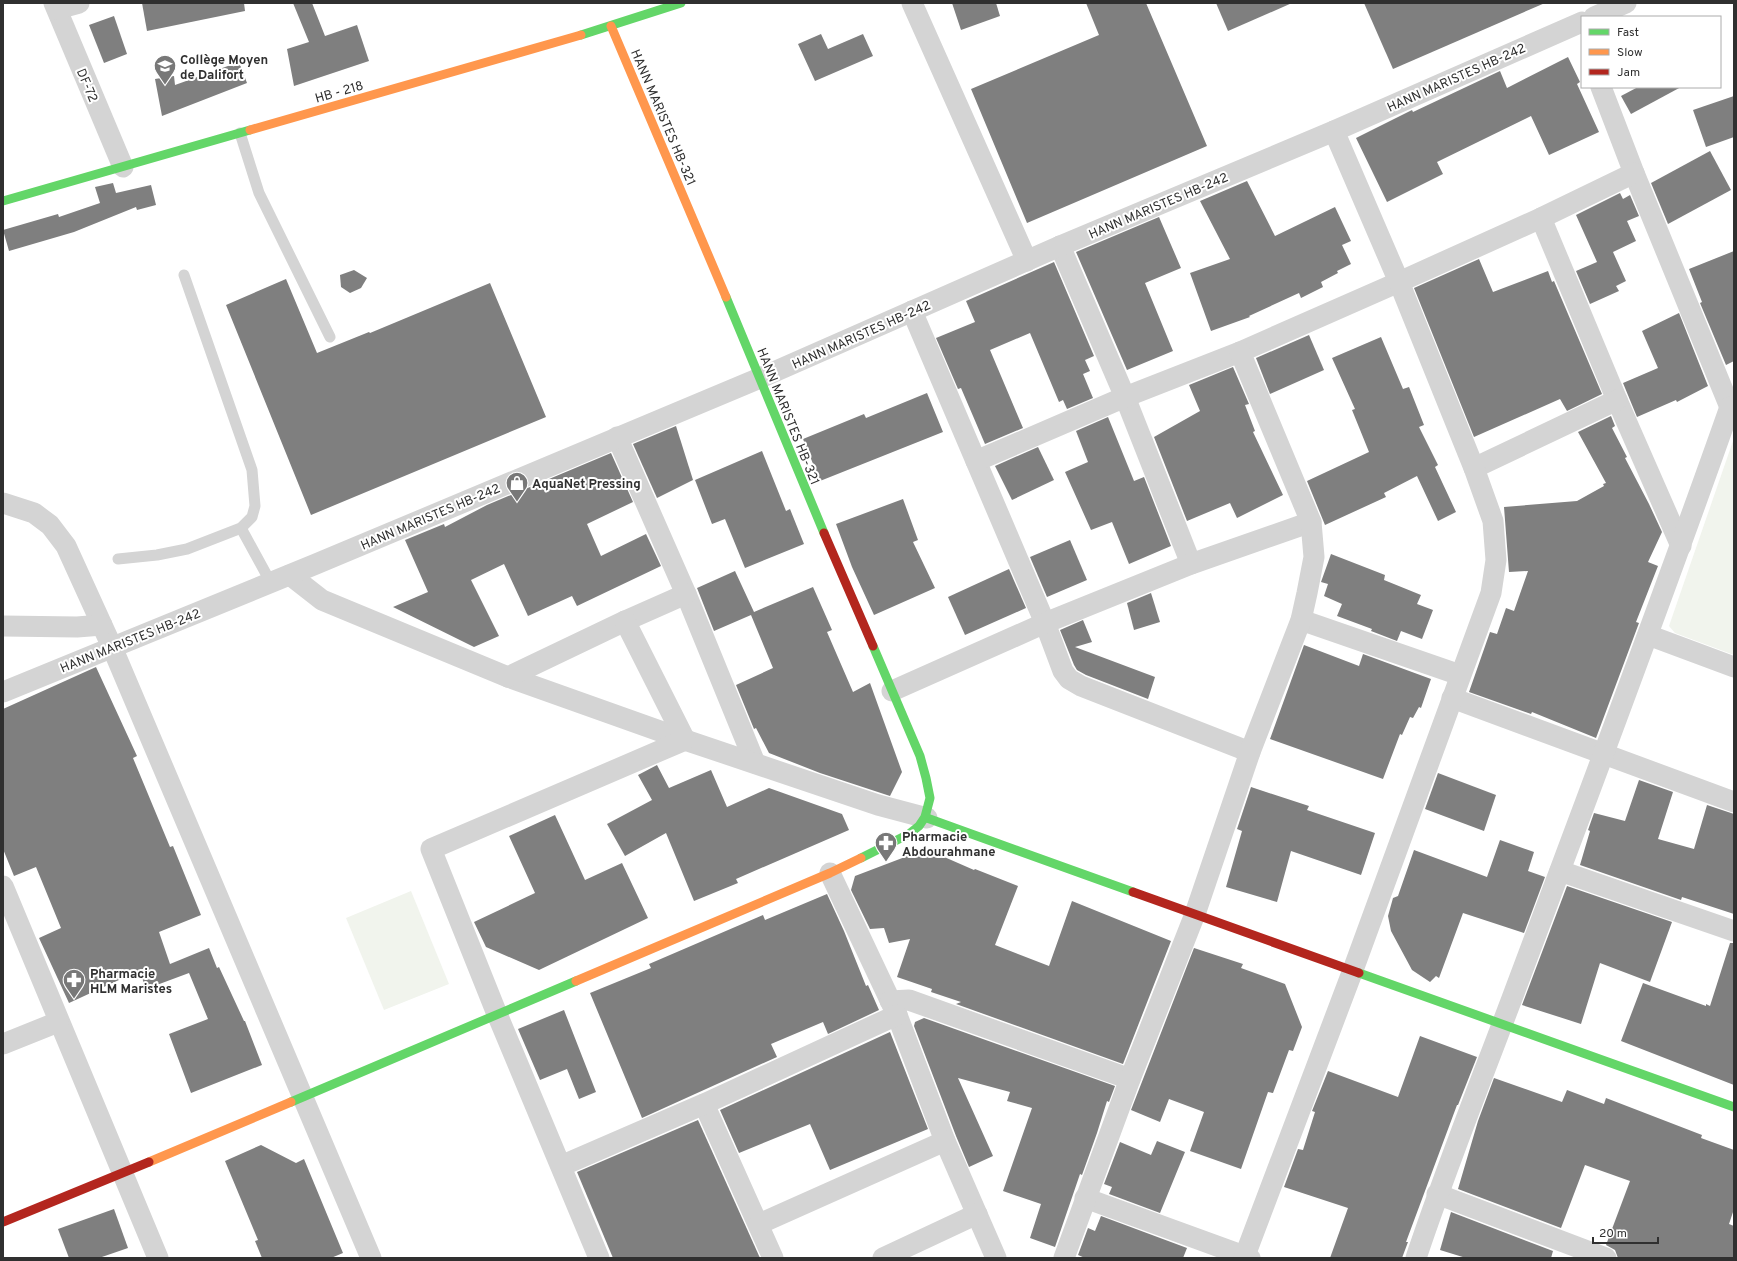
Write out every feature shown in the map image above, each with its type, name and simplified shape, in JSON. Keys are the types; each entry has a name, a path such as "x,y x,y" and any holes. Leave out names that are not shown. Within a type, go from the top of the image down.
{"street":[{"name":"HB - 218","path":"3,201 611,26 681,3"},
{"path":"912,3 1027,261"},
{"name":"HANN MARISTES HB-242","path":"1601,16 1626,3"},
{"name":"DF-72","path":"68,4 123,167"},
{"name":"HANN MARISTES HB-321","path":"611,26 815,512 920,756 929,784 930,802 926,818"},
{"name":"HANN MARISTES HB-242","path":"3,692 281,579 760,378 1060,246 1581,26"},
{"path":"1416,1258 1437,1194 1503,1024 1681,546 1730,400 1634,173 1601,88"},
{"path":"1085,1198 1246,1257 1491,593 1496,560 1493,521 1474,468 1399,282 1334,131"},
{"path":"976,461 1125,397 1240,352 1541,218 1634,173"},
{"path":"1541,218 1617,400 1681,546"},
{"path":"1060,246 1125,397 1192,564"},
{"path":"912,311 1045,623 1061,667 1069,679 1081,686 1250,752"},
{"path":"1064,1258 1130,1079 1195,914 1250,752 1300,620 1314,557 1311,522 1240,352"},
{"path":"1474,468 1617,400"},
{"path":"617,437 686,594 755,763"},
{"path":"3,503 34,513 50,524 66,546 112,647 371,1258"},
{"path":"892,691 1045,623 1192,564 1311,522"},
{"path":"281,579 322,600 508,677 685,740 878,805 926,818 1734,1107"},
{"path":"508,677 625,621 686,594"},
{"path":"1300,620 1460,675"},
{"path":"625,621 685,740"},
{"path":"3,626 77,627 102,625"},
{"path":"1648,635 1734,667"},
{"path":"1452,698 1734,802"},
{"path":"599,1258 497,1014 431,849 685,740"},
{"path":"3,1222 302,1098 830,873 909,834 919,828 926,818"},
{"path":"1560,871 1734,931"},
{"path":"830,873 893,1008 945,1141 996,1258"},
{"path":"5,898 158,1258"},
{"path":"561,1166 704,1104 909,1000 1130,1079"},
{"path":"3,1044 58,1022"},
{"path":"704,1104 773,1258"},
{"path":"759,1224 945,1141"},
{"path":"1437,1194 1606,1258"},
{"path":"883,1258 977,1214"}],"lane":[{"path":"240,133 259,193 330,337"},
{"path":"118,559 157,555 187,549 241,528 252,517 255,506 252,470 184,274"},
{"path":"241,528 281,579"}],"shaded area":[{"path":"1734,438 1734,655 1675,633 1669,626"},
{"path":"411,891 449,984 384,1010 346,918"}],"building":[{"path":"142,3 244,3 245,11 147,31"},
{"path":"293,3 312,3 325,36 357,25 369,61 294,86 287,49 309,42"},
{"path":"952,3 996,3 1000,16 961,30"},
{"path":"1086,3 1146,3 1207,146 1027,223 971,89 1099,35"},
{"path":"1216,3 1292,3 1228,31"},
{"path":"1364,3 1545,3 1393,69"},
{"path":"114,16 127,54 104,63 89,25"},
{"path":"821,34 828,49 863,34 873,56 815,81 798,44"},
{"path":"1568,57 1580,82 1577,84 1599,132 1549,155 1531,116 1437,162 1443,174 1387,202 1356,138 1412,110 1413,112 1500,71 1507,88"},
{"path":"239,62 247,83 162,116 155,79 174,76 175,85"},
{"path":"1636,88 1679,88 1631,114 1621,96"},
{"path":"1734,96 1734,137 1706,147 1693,110"},
{"path":"1710,151 1731,190 1668,224 1651,183"},
{"path":"1247,181 1275,236 1335,207 1351,241 1342,245 1351,264 1337,271 1338,273 1321,282 1323,287 1301,298 1299,293 1249,316 1250,317 1211,331 1190,273 1230,259 1200,201"},
{"path":"113,183 116,193 151,185 156,205 137,210 136,207 74,232 9,251 3,230 58,214 59,217 100,203 95,187"},
{"path":"1620,193 1623,199 1630,195 1639,216 1627,221 1636,241 1613,252 1626,281 1616,286 1619,291 1590,304 1576,271 1597,262 1576,215"},
{"path":"1159,217 1181,268 1145,283 1173,351 1127,370 1076,252"},
{"path":"1734,251 1734,361 1726,365 1700,303 1702,302 1689,269"},
{"path":"1479,259 1493,292 1548,271 1552,282 1554,281 1602,394 1567,411 1560,399 1474,437 1414,288"},
{"path":"1054,262 1094,356 1085,360 1090,371 1083,374 1093,398 1067,409 1063,400 1059,402 1030,333 990,350 1023,428 985,444 961,388 958,389 936,338 975,322 966,301"},
{"path":"354,270 367,278 361,288 350,293 341,287 340,275"},
{"path":"286,279 317,353 369,332 370,333 490,283 546,417 311,515 226,305"},
{"path":"1679,313 1708,386 1677,402 1676,400 1637,417 1623,383 1658,368 1642,331"},
{"path":"1309,335 1324,370 1270,394 1256,358"},
{"path":"1381,337 1403,389 1409,387 1424,425 1419,427 1438,465 1435,467 1456,512 1438,521 1417,476 1384,493 1386,497 1325,525 1307,481 1369,452 1352,410 1355,409 1332,358"},
{"path":"1233,367 1249,404 1245,405 1255,431 1253,432 1283,495 1237,518 1230,503 1187,521 1154,437 1200,411 1189,385"},
{"path":"927,393 943,432 820,481 803,439 864,414 866,418"},
{"path":"1611,416 1615,426 1612,428 1627,457 1625,458 1662,532 1648,562 1658,566 1636,622 1639,623 1596,738 1532,712 1531,714 1469,692 1490,632 1497,634 1506,608 1514,611 1528,571 1509,572 1504,507 1577,501 1604,486 1603,484 1606,483 1578,432"},
{"path":"1108,417 1134,481 1144,477 1171,546 1129,564 1112,522 1091,530 1065,472 1088,462 1076,431"},
{"path":"676,426 693,480 657,498 633,444"},
{"path":"1038,447 1054,480 1012,500 995,466"},
{"path":"762,451 786,511 790,509 804,544 745,568 725,519 712,524 695,480"},
{"path":"611,453 633,502 587,524 601,556 646,534 661,566 577,606 572,596 528,616 504,564 471,580 499,636 474,647 393,607 428,592 405,540 444,524 445,527 487,505"},
{"path":"903,499 918,540 913,542 935,588 874,615 852,567 836,524"},
{"path":"1070,540 1087,580 1047,597 1030,557"},
{"path":"1331,554 1385,575 1384,580 1421,595 1417,604 1433,610 1422,639 1401,631 1397,641 1371,631 1372,629 1337,616 1342,604 1324,596 1328,584 1321,582"},
{"path":"1009,569 1026,608 965,635 948,597"},
{"path":"735,571 754,612 813,587 832,630 827,632 853,692 870,683 902,772 890,796 820,773 769,753 756,728 754,729 736,685 773,668 751,615 714,631 697,588"},
{"path":"1151,593 1160,622 1134,630 1127,603"},
{"path":"1083,620 1092,642 1075,647 1155,677 1148,699 1086,675 1077,670 1060,630"},
{"path":"1304,645 1359,666 1363,654 1431,679 1421,708 1419,707 1413,718 1410,717 1402,735 1400,734 1383,779 1270,739"},
{"path":"96,667 137,756 133,758 170,847 173,846 201,915 159,932 170,964 209,948 217,968 219,967 245,1021 262,1065 191,1093 169,1034 208,1019 189,973 146,989 141,975 147,973 145,968 69,1003 39,938 61,928 36,867 14,876 3,849 3,709"},
{"path":"657,765 669,788 711,770 727,807 769,788 842,814 849,830 736,879 738,883 694,901 666,833 625,856 607,824 652,800 638,775"},
{"path":"1438,773 1496,795 1484,831 1425,809"},
{"path":"1639,780 1673,792 1658,839 1694,849 1707,805 1734,814 1734,914 1682,897 1681,900 1580,865 1590,831 1588,830 1594,813 1625,821"},
{"path":"1251,787 1309,806 1307,810 1375,833 1361,875 1291,851 1277,902 1226,887 1242,831 1237,829"},
{"path":"555,815 585,880 622,863 648,918 539,970 486,947 474,922 535,893 509,836"},
{"path":"1500,840 1534,852 1528,871 1545,877 1524,933 1463,913 1439,978 1436,976 1430,982 1412,970 1391,931 1388,916 1393,898 1398,896 1414,850 1487,877"},
{"path":"926,849 974,870 975,869 1018,886 995,945 1049,966 1072,901 1171,941 1123,1064 956,1004 961,1002 931,992 932,989 897,977 910,939 889,943 884,928 870,929 851,890 855,876"},
{"path":"1567,886 1672,922 1650,982 1600,963 1581,1024 1522,1005"},
{"path":"827,894 844,931 866,986 868,985 879,1010 828,1034 823,1022 771,1044 777,1057 642,1118 590,993 651,968 649,964 763,915 765,920"},
{"path":"1730,943 1734,943 1734,1085 1621,1041 1643,983 1706,1006 1706,1004 1710,1006"},
{"path":"1194,948 1243,964 1241,968 1285,984 1302,1027 1293,1051 1289,1050 1273,1093 1268,1092 1241,1169 1190,1151 1204,1112 1169,1099 1160,1122 1131,1110"},
{"path":"564,1010 596,1092 579,1099 567,1069 540,1080 518,1029"},
{"path":"924,1018 1115,1086 1109,1102 1107,1101 1097,1133 1082,1175 1080,1174 1055,1247 1030,1238 1041,1204 1003,1191 1032,1108 1007,1101 1010,1092 958,1078 993,1156 969,1167 914,1026 915,1022"},
{"path":"890,1032 928,1129 830,1170 810,1124 739,1153 720,1110"},
{"path":"1420,1036 1477,1057 1457,1105 1406,1242 1408,1242 1402,1258 1330,1258 1348,1208 1284,1187 1298,1149 1303,1150 1315,1112 1312,1111 1328,1071 1398,1097"},
{"path":"1494,1078 1562,1102 1567,1090 1604,1104 1606,1098 1702,1135 1701,1138 1734,1150 1734,1209 1729,1224 1734,1226 1734,1258 1618,1258 1615,1250 1606,1245 1630,1181 1585,1165 1561,1228 1458,1189 1478,1121"},
{"path":"698,1120 760,1258 613,1258 577,1172"},
{"path":"1157,1141 1185,1152 1160,1213 1109,1194 1112,1187 1104,1184 1120,1142 1151,1155"},
{"path":"261,1145 296,1163 304,1159 343,1253 331,1258 262,1258 255,1241 258,1240 225,1161"},
{"path":"114,1209 128,1248 99,1258 69,1258 58,1229"},
{"path":"1451,1212 1553,1251 1551,1258 1466,1258 1440,1250"},
{"path":"1101,1216 1187,1248 1183,1258 1085,1258 1078,1255 1088,1228 1095,1231"}],"traffic: fast":[{"path":"581,35 681,3"},
{"path":"3,201 250,130"},
{"path":"726,297 824,533"},
{"path":"861,858 909,834 919,826 925,817 930,798 920,756 873,646"},
{"path":"927,818 1133,892"},
{"path":"1359,973 1734,1107"},
{"path":"291,1102 576,981"}],"traffic: slow":[{"path":"611,26 726,297"},
{"path":"250,130 581,35"},
{"path":"576,981 830,873 861,858"},
{"path":"149,1162 291,1102"}],"traffic: jam":[{"path":"824,533 873,646"},
{"path":"1133,892 1359,973"},
{"path":"3,1222 149,1162"}],"place":[{"name":"Collège Moyen de Dalifort","path":"165,86"},
{"name":"AquaNet Pressing","path":"517,502"},
{"name":"Pharmacie Abdourahmane","path":"886,862"},
{"name":"Pharmacie HLM Maristes","path":"74,1000"}]}
